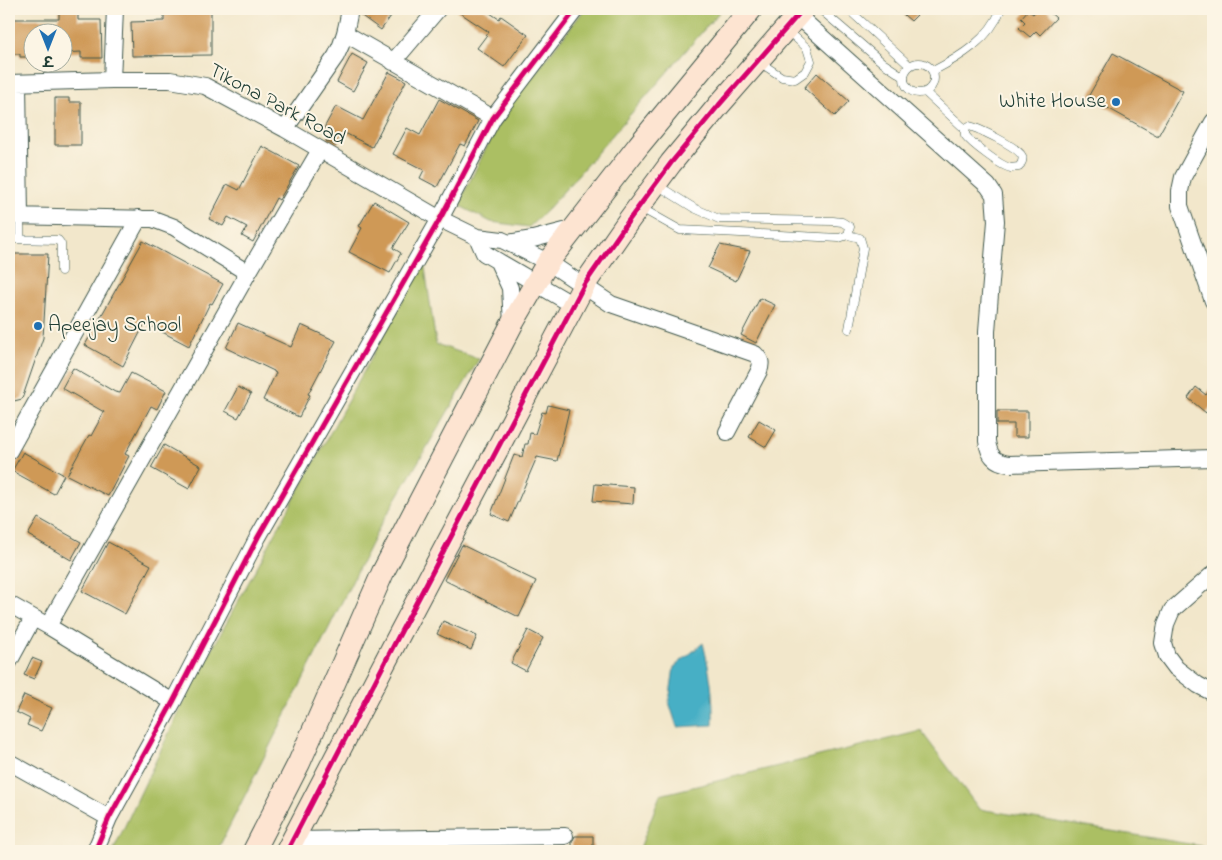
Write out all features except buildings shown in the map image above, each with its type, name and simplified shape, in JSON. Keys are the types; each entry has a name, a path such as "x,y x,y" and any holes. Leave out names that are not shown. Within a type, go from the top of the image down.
{"street":[{"path":"112,80 115,9"},
{"path":"285,129 336,56 346,34 350,9"},
{"path":"393,62 438,9"},
{"path":"95,851 109,818 173,702 258,537 440,219 494,118 576,9"},
{"path":"254,851 303,755 383,572 535,283 548,262 639,145 751,9"},
{"path":"565,836 290,846 396,640 584,285 655,184 718,105 795,18 988,186 994,196 996,221 987,331 987,441 988,450 995,460 1009,464 1213,458"},
{"path":"346,34 494,118"},
{"name":"Tikona Park Road","path":"14,83 170,80 205,86 285,129 440,219 477,237 508,242 548,262 611,304 755,354 760,359 762,365 727,432"},
{"path":"14,83 14,216 153,219 174,227 248,273"},
{"path":"1212,292 1180,206 1180,190 1187,167 1213,122"},
{"path":"48,626 320,150"},
{"path":"9,451 139,218"},
{"name":"Tikona Park Road","path":"508,242 533,239 576,228"},
{"path":"477,237 484,254 573,306"},
{"path":"498,262 510,288 512,324"},
{"path":"1213,574 1172,610 1166,624 1163,642 1167,656 1176,668 1198,685 1213,693"},
{"path":"9,604 173,702"},
{"path":"9,662 33,618"},
{"path":"9,762 109,818"}],"lane":[{"path":"820,9 883,63 904,77"},
{"path":"848,9 910,66"},
{"path":"933,71 957,58 976,44 999,16 1001,9"},
{"path":"757,61 782,77 795,79 805,72 811,61 795,18"},
{"path":"921,63 926,64 933,71 934,81 930,89 925,92 916,93 907,87 904,77 905,72 910,66 921,63"},
{"path":"925,92 965,129 965,135 970,142 1002,164 1011,168 1019,168 1023,161 1022,156 1017,150 975,128 969,126 965,129"},
{"path":"655,184 718,219 842,222 850,227 848,235"},
{"path":"638,207 680,230 839,238 848,235 860,238 863,248 850,329"},
{"path":"700,230 706,214"},
{"path":"14,216 20,239"},
{"path":"9,239 58,240 61,244 60,271"}],"green space":[{"path":"585,9 722,9 549,208 529,227 491,222 458,205 503,114"},
{"path":"424,261 436,344 479,359 379,528 217,851 113,851 186,697"},
{"path":"921,731 979,809 1213,848 1213,851 639,851 660,795"}],"water":[{"path":"703,643 711,684 713,725 677,727 669,702 674,667"}],"cycle path":[{"path":"95,851 109,818 173,702 258,537 441,217 493,118 576,9"},
{"path":"287,851 584,285 671,163 803,9"}],"place":[{"name":"White House","path":"1116,102"},
{"name":"Apeejay School","path":"38,326"}]}
